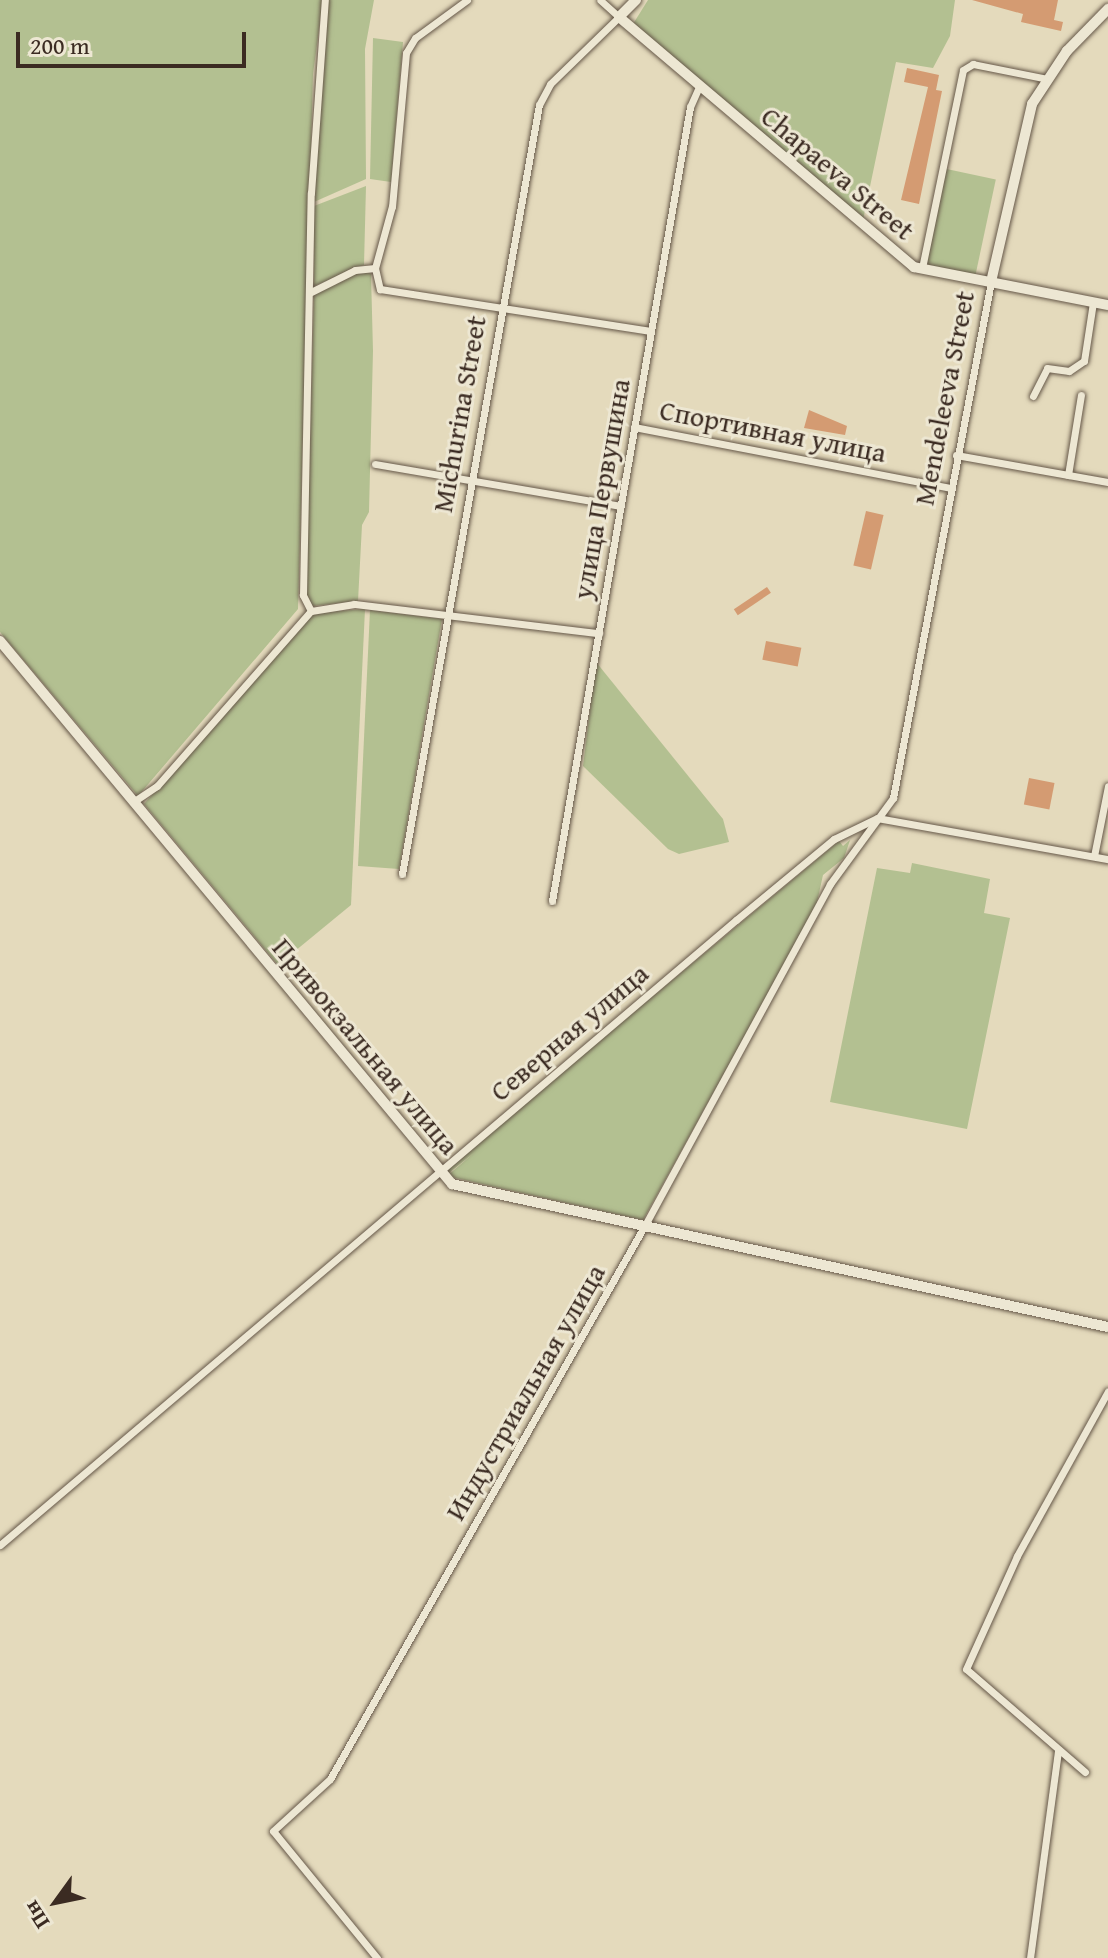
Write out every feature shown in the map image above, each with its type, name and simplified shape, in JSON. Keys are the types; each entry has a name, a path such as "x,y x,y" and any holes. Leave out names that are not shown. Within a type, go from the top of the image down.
{"main road":[{"name":"Michurina Street","path":"619,17 636,0"},
{"name":"Mendeleeva Street","path":"991,282 1032,104 1048,79 1108,9"},
{"name":"Chapaeva Street","path":"619,17 699,87 922,268 1108,305"},
{"name":"Привокзальная улица","path":"0,641 131,803 452,1184 1108,1327"}],"street":[{"path":"311,611 303,595 314,89 325,0"},
{"path":"467,0 415,38 406,53 392,206 375,268 380,289 651,331"},
{"path":"600,0 619,17"},
{"name":"Michurina Street","path":"402,874 539,105 550,84 619,17"},
{"path":"922,268 963,70 973,64 1048,79"},
{"name":"улица Первушина","path":"552,901 651,331 699,87"},
{"path":"311,292 355,270 375,268"},
{"name":"Mendeleeva Street","path":"877,818 893,798 991,282"},
{"path":"1033,396 1047,368 1069,371 1084,361 1093,302"},
{"path":"1068,475 1081,395"},
{"name":"Спортивная улица","path":"634,427 950,488"},
{"path":"956,455 1108,482"},
{"path":"375,464 620,506"},
{"path":"131,803 157,786 311,611 354,604 599,633"},
{"path":"1094,856 1108,786"},
{"path":"877,818 1108,859"},
{"name":"Северная улица","path":"0,1545 297,1290 834,839 877,818"},
{"name":"Индустриальная улица","path":"377,1958 273,1831 330,1779 645,1225 830,884 877,818"},
{"path":"1085,1772 966,1669 1017,1556 1108,1391"},
{"path":"1030,1958 1058,1750"}],"green space":[{"path":"0,0 323,0 313,74 298,609 138,796 0,632"},
{"path":"327,0 374,0 365,49 366,179 314,202"},
{"path":"648,0 955,0 950,36 933,68 896,62 863,220 633,24"},
{"path":"373,38 403,42 391,182 370,179"},
{"path":"942,168 996,179 975,279 921,268"},
{"path":"366,186 364,265 314,286 314,206"},
{"path":"363,270 371,274 373,351 369,512 362,525 358,601 312,606 306,596 314,293"},
{"path":"365,609 351,905 278,965 144,804 312,613"},
{"path":"370,610 442,619 399,869 358,866"},
{"path":"596,662 723,819 729,842 679,854 668,849 583,766"},
{"path":"850,840 844,858 823,875 816,907 643,1220 447,1176 475,1152 449,1173 446,1169 839,841 843,846"},
{"path":"912,863 990,879 984,913 1010,918 967,1129 830,1102 877,868 910,873"}],"building":[{"path":"972,0 1058,0 1054,20 1063,22 1061,31 1021,22 1023,14"},
{"path":"907,68 939,75 936,90 942,91 919,204 901,200 928,87 904,82"},
{"path":"809,410 847,426 845,435 804,428"},
{"path":"866,511 884,515 871,570 853,566"},
{"path":"767,587 771,593 738,615 734,609"},
{"path":"766,641 801,648 798,667 762,660"},
{"path":"1029,778 1055,783 1049,809 1024,805"}]}
